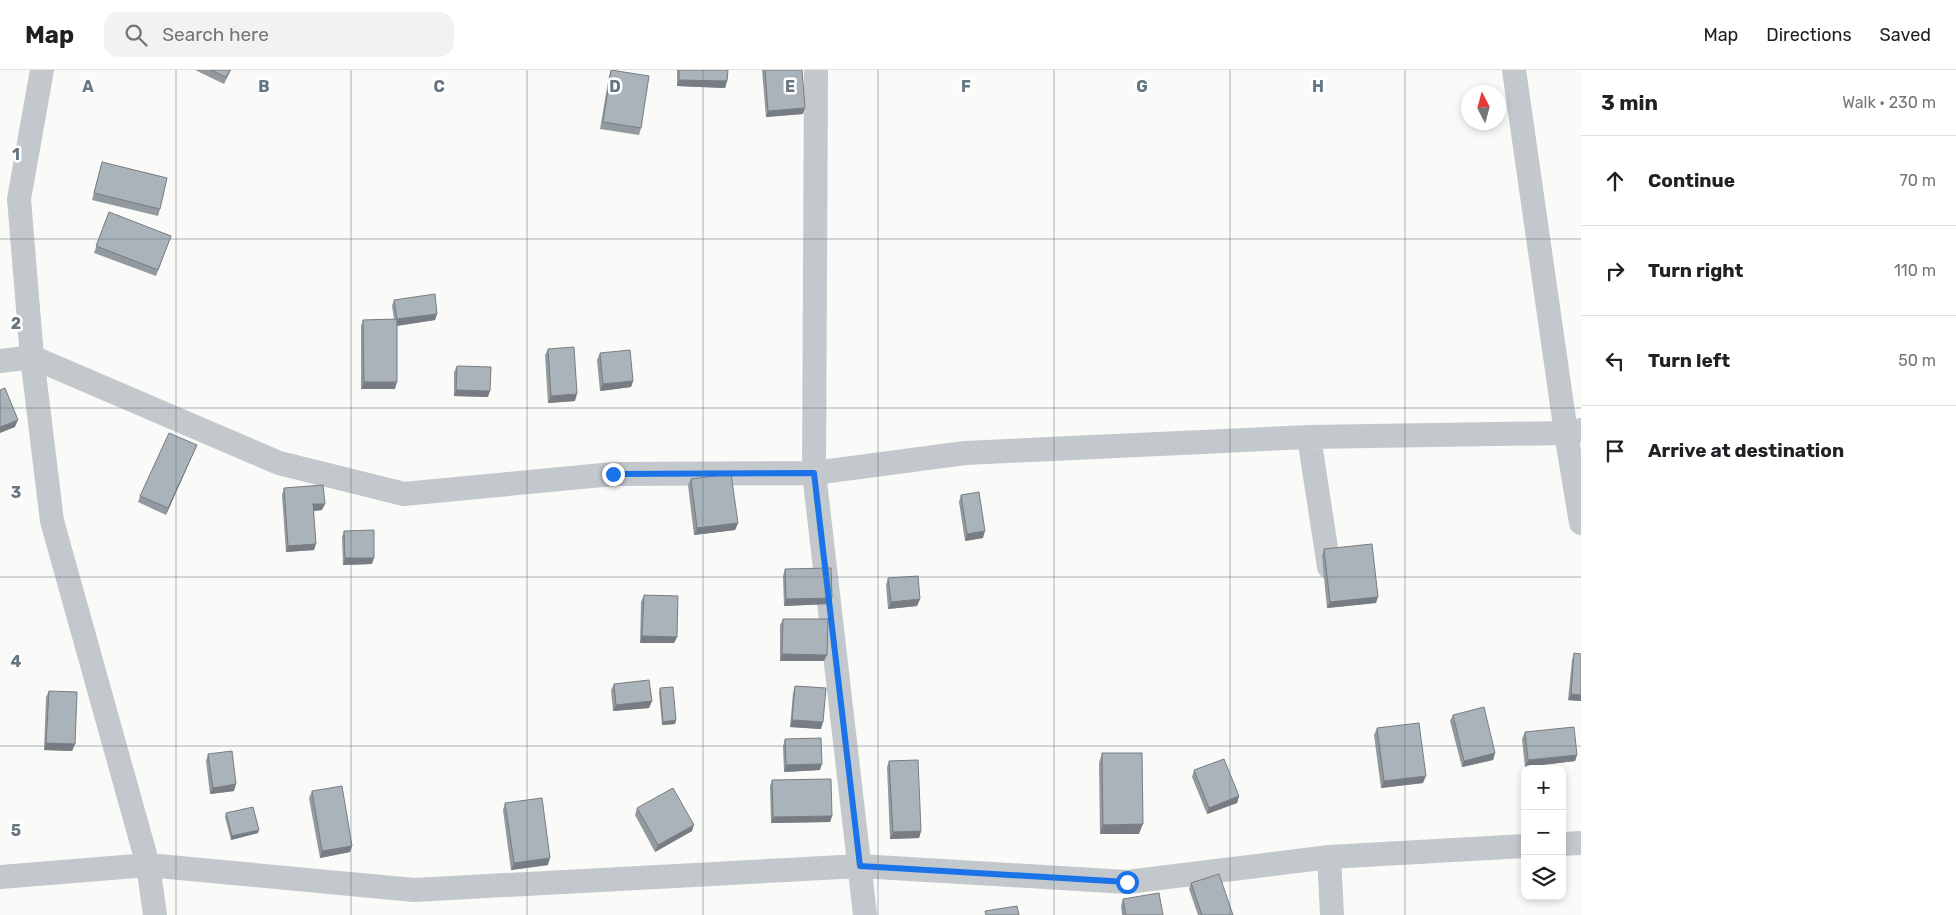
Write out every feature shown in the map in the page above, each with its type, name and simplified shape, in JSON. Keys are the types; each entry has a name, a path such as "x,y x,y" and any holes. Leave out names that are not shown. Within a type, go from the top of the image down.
{"street":[{"path":"42,70 19,199 32,358 52,521 148,864 155,915"},
{"path":"816,70 814,473 865,915"},
{"path":"1514,70 1574,432 1581,523"},
{"path":"0,361 32,358 279,463 404,494 613,474 814,473 965,453 1309,437 1574,432"},
{"path":"1309,437 1330,568"},
{"path":"1566,844 1581,843"},
{"path":"0,877 148,864 414,890 860,866 1127,882 1329,857 1521,846"},
{"path":"1329,857 1332,915"}],"building":[{"path":"211,70 230,70 226,77"},
{"path":"611,70 649,76 641,128 603,122"},
{"path":"679,70 728,70 727,81 679,80"},
{"path":"765,70 802,70 805,108 768,111"},
{"path":"102,162 167,178 160,209 94,193"},
{"path":"109,212 171,236 158,270 96,246"},
{"path":"435,294 437,314 397,319 394,300"},
{"path":"397,319 397,382 364,382 363,320"},
{"path":"574,347 577,394 551,396 548,349"},
{"path":"630,350 633,381 603,384 600,353"},
{"path":"457,366 491,367 490,391 456,390"},
{"path":"5,388 18,420 0,427 0,390"},
{"path":"169,433 197,445 168,508 140,496"},
{"path":"731,474 738,523 697,528 691,479"},
{"path":"323,485 325,504 313,504 316,544 288,546 284,488"},
{"path":"979,492 985,531 967,534 961,495"},
{"path":"374,530 374,558 345,558 344,531"},
{"path":"1372,544 1378,597 1330,602 1324,549"},
{"path":"831,568 832,598 786,599 785,569"},
{"path":"918,576 920,599 891,602 888,578"},
{"path":"644,595 678,596 677,637 642,636"},
{"path":"783,619 828,619 827,655 782,654"},
{"path":"1574,653 1581,654 1581,695 1571,694"},
{"path":"649,680 652,701 616,705 614,684"},
{"path":"795,686 826,688 823,722 792,720"},
{"path":"673,687 676,720 663,722 660,688"},
{"path":"49,691 77,692 75,744 46,743"},
{"path":"1484,707 1495,753 1464,761 1453,715"},
{"path":"1419,723 1426,776 1384,781 1377,728"},
{"path":"1574,727 1577,755 1528,760 1525,732"},
{"path":"821,738 822,764 786,765 785,739"},
{"path":"232,751 236,784 213,788 208,754"},
{"path":"1102,753 1142,753 1143,824 1103,825"},
{"path":"1224,759 1239,796 1209,808 1194,770"},
{"path":"918,760 921,831 893,832 889,761"},
{"path":"831,779 832,816 773,817 772,780"},
{"path":"342,786 352,846 322,851 312,791"},
{"path":"673,788 694,825 658,845 637,808"},
{"path":"542,798 550,858 514,863 505,803"},
{"path":"253,807 259,830 232,836 226,813"},
{"path":"1219,874 1233,915 1202,915 1191,883"},
{"path":"1159,893 1163,915 1126,915 1123,899"},
{"path":"1017,906 1019,915 986,915 985,911"}],"route":[{"path":"613,474 814,473 860,866 1127,882"}]}
